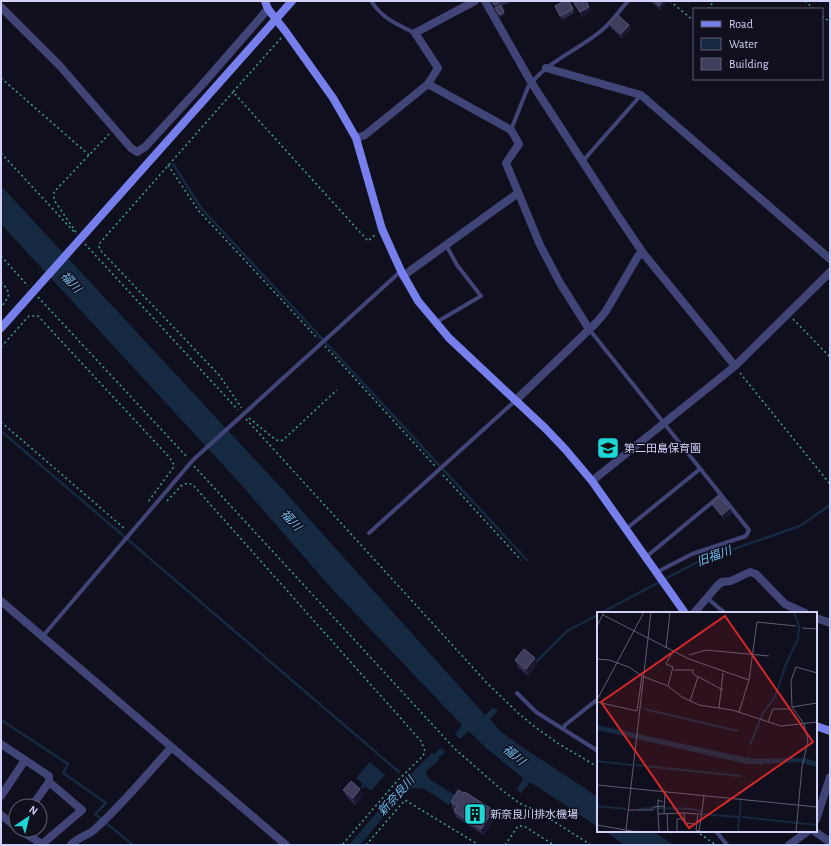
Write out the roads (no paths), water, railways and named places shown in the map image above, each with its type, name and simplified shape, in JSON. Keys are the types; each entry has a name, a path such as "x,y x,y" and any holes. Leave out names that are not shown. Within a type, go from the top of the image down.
{"street":[{"path":"1,328 35,291 78,238 292,1"},
{"path":"356,138 365,135 428,84 438,68 415,33 475,1"},
{"path":"486,1 532,82 582,162 643,253 735,366"},
{"path":"1,6 60,66 131,148 137,152 145,147 201,86 266,5 333,98 356,138 382,229 402,273 418,301 435,323 454,343 545,428 565,449 592,481 684,612"},
{"path":"546,68 641,95 830,259"},
{"path":"428,84 511,130 519,144 506,163 540,245 560,283 588,329"},
{"path":"402,273 446,245 518,193"},
{"path":"515,401 588,329 597,322 606,311 638,256 643,253"},
{"path":"592,481 735,366 830,272"},
{"path":"695,612 722,582 731,581 750,572 753,572 785,604 803,612"},
{"path":"3,606 42,637 286,845"},
{"path":"817,618 830,623"},
{"path":"817,726 830,731"},
{"path":"1,744 49,776 49,782 38,798"},
{"path":"71,845 74,840 93,831 122,802 171,748"},
{"path":"2,791 25,760"},
{"path":"817,816 830,778"},
{"path":"33,838 42,844 82,810 49,782"},
{"path":"789,845 807,832"},
{"path":"815,832 830,842"}],"lane":[{"path":"371,1 377,10 390,21 415,33"},
{"path":"511,130 528,86 546,68 602,30 628,1"},
{"path":"582,162 641,95"},
{"path":"435,323 481,296 457,265 446,245"},
{"path":"42,637 192,460 402,273"},
{"path":"588,329 749,530 746,536 692,554 657,572"},
{"path":"370,533 515,401"},
{"path":"626,529 700,470"},
{"path":"646,557 721,495"},
{"path":"707,598 723,612"},
{"path":"517,693 536,712 597,750"},
{"path":"563,729 597,701"},
{"path":"717,832 727,845"}],"water":[{"name":"福川","path":"1,186 286,493 485,715 493,707 498,711 490,719 499,730 519,745 597,796 597,826 530,782 521,793 517,790 523,778 486,748 469,731 460,739 455,734 462,725 333,590 237,480 1,224"},
{"name":"新奈良川","path":"441,748 445,752 438,758 439,760 427,770 426,774 429,779 455,795 449,805 423,788 409,789 405,791 360,845 349,845 401,784 432,753 434,754"},
{"path":"370,762 385,775 371,791 356,778"},
{"path":"606,832 654,832 674,845 625,845"}],"waterway":[{"path":"173,164 201,208 527,560"},
{"path":"1,431 399,772"},
{"name":"旧福川","path":"603,612 699,561 800,526 830,505"},
{"name":"旧福川","path":"537,661 567,631 597,616"},
{"path":"1,720 68,764 63,773 106,803 95,814 133,845"},
{"path":"362,787 366,783"}],"place":[{"name":"第二田島保育園","path":"608,448"},
{"name":"新奈良川排水機場","path":"475,814"}]}
